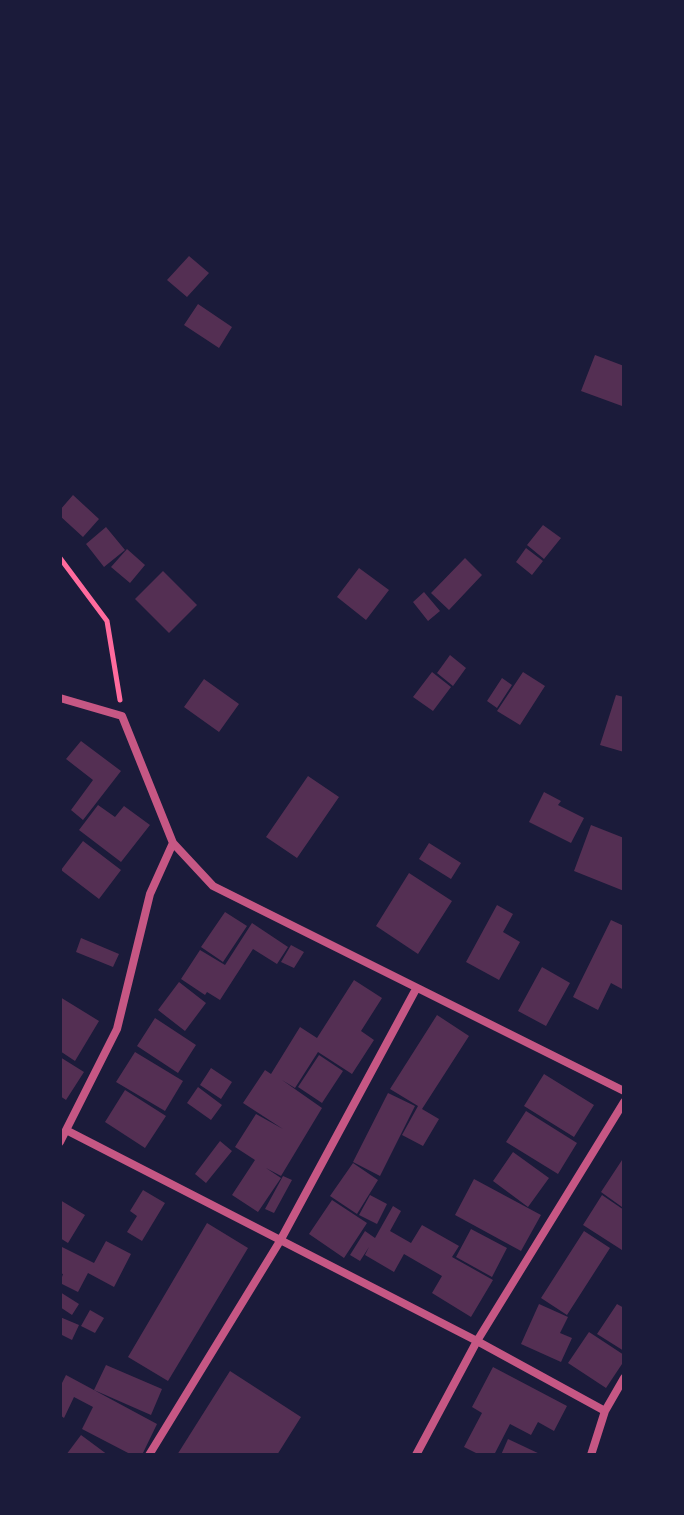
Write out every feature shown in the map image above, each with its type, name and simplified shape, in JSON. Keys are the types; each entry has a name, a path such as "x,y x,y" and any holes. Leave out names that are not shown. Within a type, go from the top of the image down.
{"street":[{"path":"60,698 122,716 173,843 213,886 624,1091"},
{"path":"60,1142 117,1029 150,894 173,843"},
{"path":"149,1455 280,1241 416,989"},
{"path":"416,1455 477,1341 624,1102"},
{"path":"66,1130 477,1341 605,1411"},
{"path":"591,1455 605,1411 624,1378"}],"path":[{"path":"60,558 107,621 122,716"}],"building":[{"path":"189,256 209,273 187,297 167,280"},
{"path":"198,304 232,327 219,348 184,325"},
{"path":"595,355 624,366 622,406 581,391"},
{"path":"73,495 99,519 83,537 60,516 60,510"},
{"path":"543,525 561,538 544,559 527,545"},
{"path":"106,527 125,550 104,567 86,544"},
{"path":"526,548 543,561 532,575 516,562"},
{"path":"127,549 145,565 130,583 111,567"},
{"path":"465,558 482,575 449,610 431,593"},
{"path":"359,568 389,590 366,620 337,597"},
{"path":"163,571 197,605 169,633 135,599"},
{"path":"424,592 440,611 428,621 413,602"},
{"path":"450,655 466,668 453,686 437,673"},
{"path":"432,672 451,687 433,711 413,697"},
{"path":"523,672 545,686 520,725 497,711"},
{"path":"502,678 512,685 497,708 487,701"},
{"path":"204,679 239,704 219,732 184,707"},
{"path":"616,695 624,697 624,752 600,745"},
{"path":"81,741 121,771 83,820 71,810 93,780 66,759"},
{"path":"308,776 339,797 297,858 266,837"},
{"path":"544,792 561,801 558,805 584,818 571,843 529,822"},
{"path":"98,805 115,817 124,806 150,825 121,862 79,830"},
{"path":"591,825 624,838 624,891 574,871"},
{"path":"83,841 121,870 99,899 61,870"},
{"path":"429,843 461,863 451,879 419,859"},
{"path":"409,873 452,901 418,954 376,926"},
{"path":"497,905 513,914 503,932 520,942 499,980 466,962"},
{"path":"225,912 247,926 223,962 201,947"},
{"path":"611,920 624,926 624,990 611,983 598,1010 573,997"},
{"path":"252,923 288,947 277,964 253,949 220,1000 207,992 205,995 181,979 200,950 225,965"},
{"path":"81,938 119,954 113,967 76,952"},
{"path":"291,945 304,952 294,968 281,962"},
{"path":"542,967 570,983 546,1026 518,1011"},
{"path":"354,980 382,998 361,1031 374,1040 352,1074 318,1052 295,1088 282,1080 322,1108 281,1176 266,1168 281,1178 258,1212 232,1195 255,1160 235,1147 256,1114 283,1129 243,1103 265,1070 271,1074 300,1027 317,1038"},
{"path":"179,982 206,1003 185,1031 158,1010"},
{"path":"60,997 99,1021 75,1061 60,1051"},
{"path":"437,1015 469,1036 422,1109 439,1119 423,1146 402,1135 418,1106 390,1089"},
{"path":"155,1018 196,1045 178,1073 137,1046"},
{"path":"135,1052 183,1081 165,1111 116,1082"},
{"path":"319,1055 343,1071 322,1103 298,1087"},
{"path":"60,1057 84,1072 66,1100 60,1096"},
{"path":"211,1068 232,1082 221,1099 200,1085"},
{"path":"544,1074 594,1105 574,1137 524,1106"},
{"path":"198,1087 222,1105 211,1120 187,1103"},
{"path":"125,1090 166,1116 145,1148 105,1122"},
{"path":"388,1093 415,1106 380,1176 353,1162"},
{"path":"526,1111 577,1143 558,1174 506,1142"},
{"path":"220,1141 232,1151 206,1183 195,1174"},
{"path":"513,1152 549,1178 528,1207 493,1181"},
{"path":"624,1157 624,1204 622,1207 601,1192"},
{"path":"353,1163 378,1180 357,1214 330,1196"},
{"path":"283,1176 292,1180 274,1213 265,1209"},
{"path":"474,1179 541,1215 521,1251 455,1215"},
{"path":"143,1190 165,1203 142,1241 127,1232 137,1216 130,1211"},
{"path":"370,1195 387,1204 377,1224 359,1215"},
{"path":"602,1195 624,1210 622,1250 583,1225"},
{"path":"60,1200 85,1215 68,1243 60,1238"},
{"path":"332,1200 367,1223 344,1258 309,1234"},
{"path":"393,1206 401,1211 390,1231 411,1243 422,1225 459,1246 452,1257 493,1280 471,1317 432,1293 442,1276 404,1254 394,1272 365,1255 369,1247 360,1261 350,1255 365,1231 375,1238"},
{"path":"207,1223 248,1248 168,1381 128,1357"},
{"path":"471,1229 507,1248 492,1277 456,1257"},
{"path":"584,1231 610,1248 567,1315 541,1298"},
{"path":"106,1241 131,1254 114,1287 88,1273 78,1292 60,1283 63,1274 60,1273 60,1246 94,1263"},
{"path":"60,1292 79,1304 72,1315 60,1307"},
{"path":"539,1304 568,1317 560,1333 572,1338 561,1362 521,1344"},
{"path":"617,1304 624,1308 624,1351 597,1334"},
{"path":"90,1310 104,1318 95,1333 81,1326"},
{"path":"60,1317 79,1325 72,1340 60,1334"},
{"path":"589,1332 624,1355 624,1361 606,1388 568,1363"},
{"path":"106,1365 162,1389 151,1415 94,1390"},
{"path":"493,1367 567,1406 554,1431 538,1422 531,1435 510,1424 494,1455 480,1455 464,1447 482,1413 472,1407"},
{"path":"230,1371 301,1417 277,1455 177,1455"},
{"path":"66,1375 157,1424 142,1455 132,1455 82,1429 93,1407 74,1397 64,1418 60,1415 60,1387"},
{"path":"81,1435 108,1455 66,1455"},
{"path":"508,1439 542,1455 501,1455"}]}
